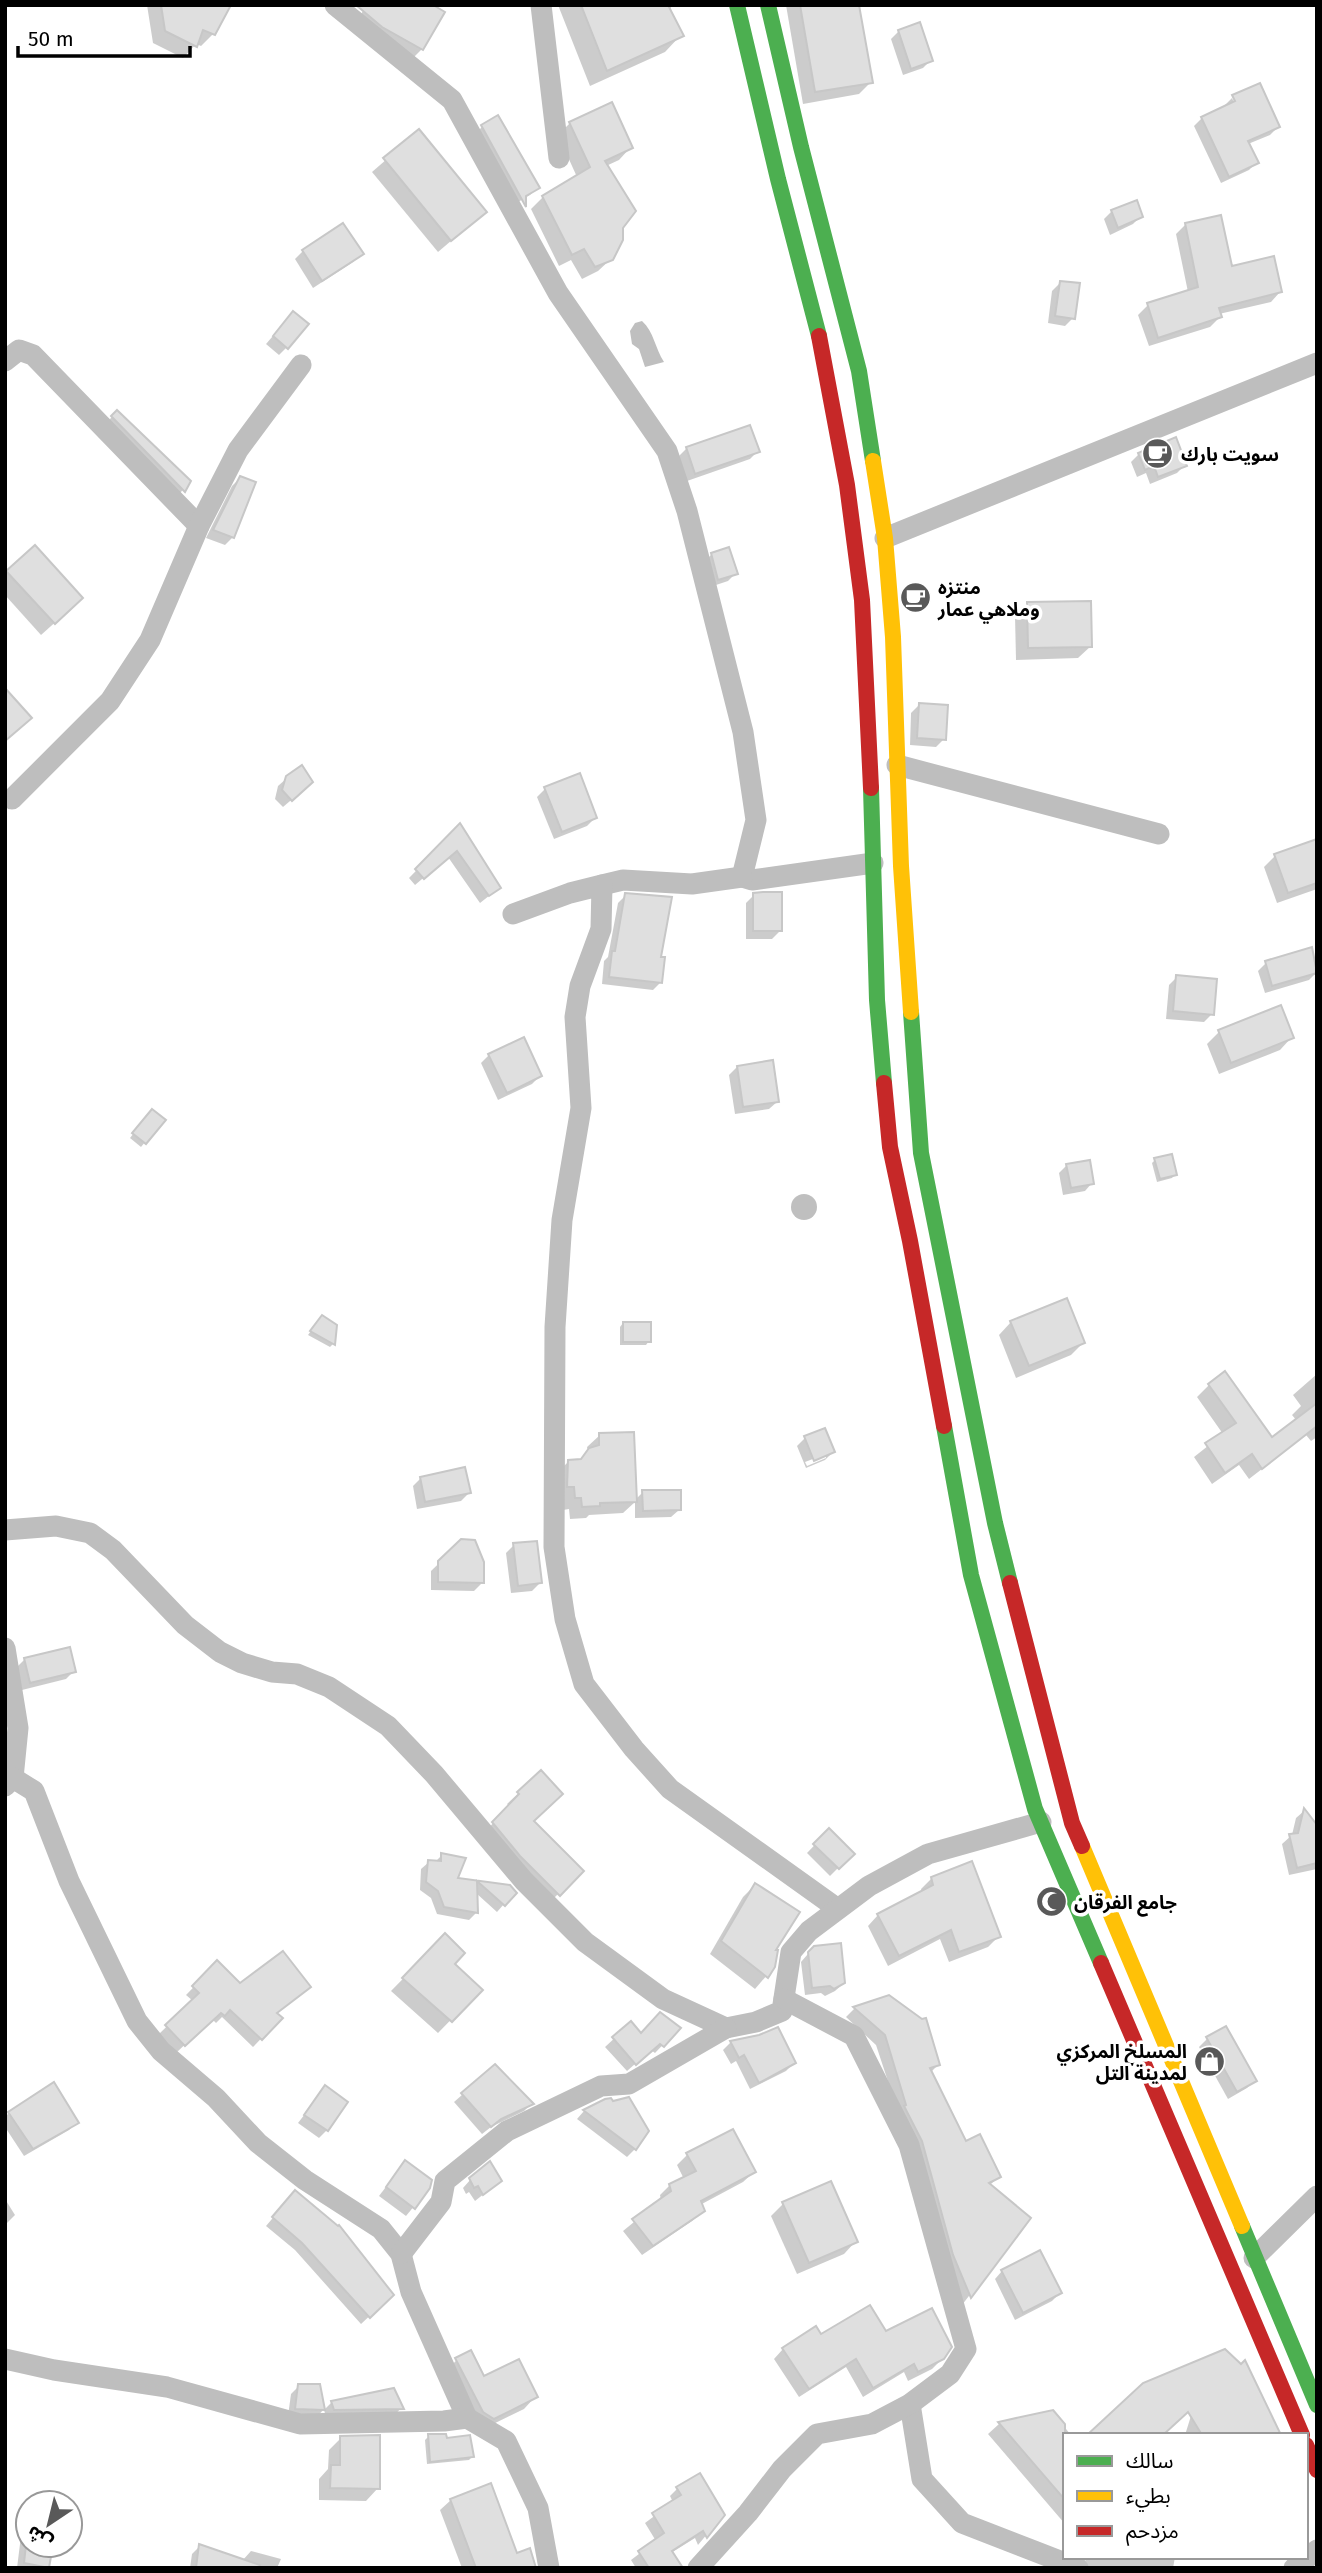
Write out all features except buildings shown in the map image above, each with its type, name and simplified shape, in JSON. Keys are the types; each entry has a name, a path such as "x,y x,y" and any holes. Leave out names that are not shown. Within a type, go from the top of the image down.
{"main road":[{"path":"737,5 778,179 820,339 847,485 862,600 877,1000 890,1147 971,1575 1035,1808 1301,2433"},
{"path":"768,5 801,147 859,371 885,538 893,637 901,866 921,1153 995,1523 1072,1823 1317,2405"},
{"path":"1308,2450 1317,2470"}],"street":[{"path":"335,5 452,100 558,293 667,451 687,511 743,732 756,820 742,877"},
{"path":"541,5 559,158"},
{"path":"5,360 19,350 33,355 199,526"},
{"path":"885,538 1317,363"},
{"path":"7,800 110,701 150,640 199,526 238,450 301,365"},
{"path":"897,765 1159,834"},
{"path":"513,914 570,893 623,880 692,884 742,877 752,880 873,863"},
{"path":"603,885 601,929 580,986 575,1017 581,1108 564,1210 555,1327 554,1547 565,1619 584,1684 634,1749 670,1789 838,1909"},
{"path":"5,1530 55,1526 90,1533 113,1550 185,1625 220,1653 242,1663 272,1672 297,1675 329,1688 388,1726 524,1881 584,1942 663,1999 726,2028"},
{"path":"5,1648 18,1728 9,1782 34,1791 69,1881 137,2021 162,2051 216,2098 258,2143 305,2180 381,2229 401,2254 411,2292 467,2418 506,2441 538,2508 549,2568"},
{"path":"401,2254 440,2202 445,2182 507,2131 601,2086 629,2084 726,2028 756,2022 782,2011 790,1952 809,1931 869,1885 928,1854 1041,1822"},
{"path":"698,2568 748,2513 782,2469 817,2434 872,2424 910,2403 950,2374 966,2349 909,2145 854,2036 784,1999"},
{"path":"1254,2259 1317,2196"},
{"path":"5,2359 54,2370 167,2386 300,2424 444,2421 467,2418"},
{"path":"910,2403 922,2479 962,2523 1078,2568"}],"shaded area":[{"path":"642,321 664,362 645,367 639,349 632,344 630,331 635,323"},
{"path":"804,1194 813,1198 817,1207 813,1216 804,1220 795,1216 791,1207 795,1198"}],"traffic: fast":[{"path":"737,5 819,336"},
{"path":"768,5 801,147 859,371 873,461"},
{"path":"871,788 877,1000 884,1083"},
{"path":"911,1012 921,1153 995,1523 1010,1583"},
{"path":"944,1426 971,1575 1035,1809 1101,1963"},
{"path":"1242,2226 1317,2405"}],"traffic: slow":[{"path":"873,461 885,538 893,637 901,866 911,1012"},
{"path":"1082,1846 1242,2226"}],"traffic: jam":[{"path":"819,336 847,485 862,600 871,788"},
{"path":"884,1083 890,1147 944,1426"},
{"path":"1010,1583 1072,1823 1082,1846"},
{"path":"1101,1963 1301,2433"},
{"path":"1308,2450 1317,2470"}],"place":[{"name":"سويت بارك","path":"1158,454"},
{"name":"منتزه وملاهي عمار","path":"915,598"},
{"name":"جامع الفرقان","path":"1051,1902"},
{"name":"المسلخ المركزي لمدينة التل","path":"1210,2062"}]}
